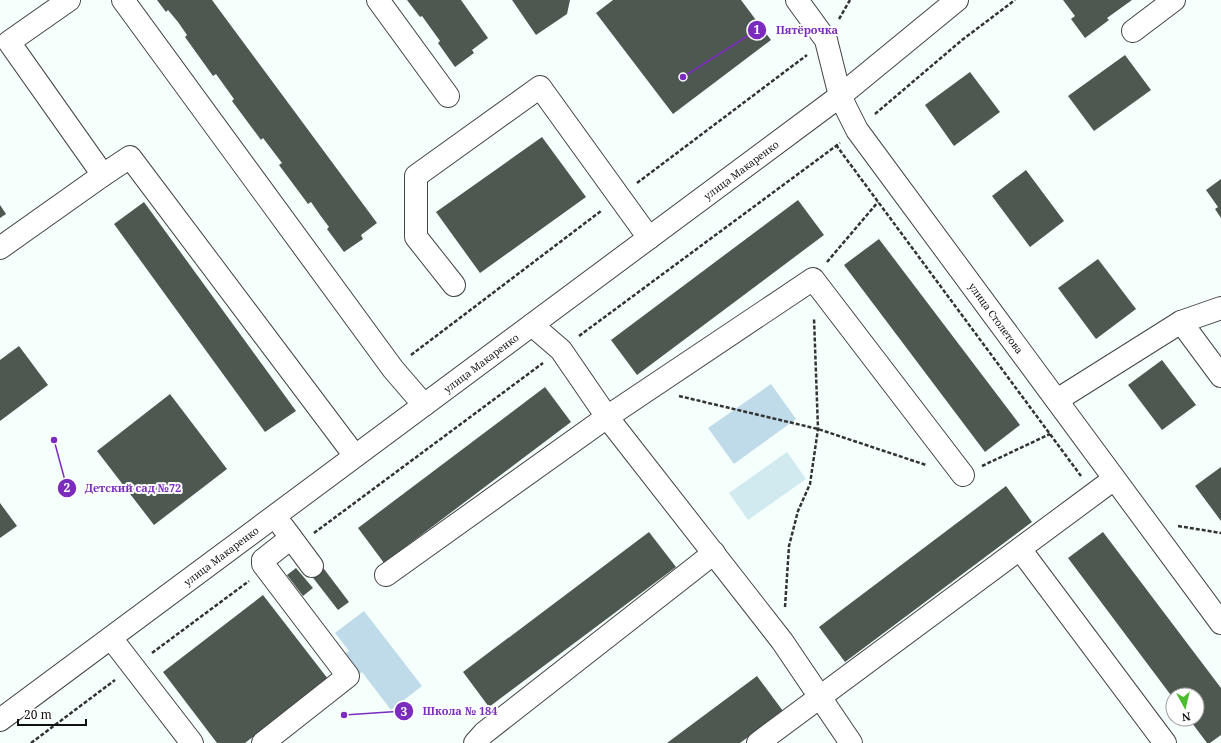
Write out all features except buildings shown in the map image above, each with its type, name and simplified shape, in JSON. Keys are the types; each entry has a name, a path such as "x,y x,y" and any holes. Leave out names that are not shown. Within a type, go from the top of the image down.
{"street":[{"path":"69,0 9,42 103,175"},
{"path":"123,0 388,362 424,405"},
{"path":"378,0 448,96"},
{"name":"улица Столетова","path":"797,0 826,40 840,96 857,130 1220,620"},
{"name":"улица Макаренко","path":"0,720 840,96 957,0"},
{"path":"1132,31 1174,0"},
{"path":"454,284 416,237 416,176 540,87 649,238"},
{"path":"0,248 130,157 355,456"},
{"path":"386,575 607,417 813,279 963,475"},
{"path":"1057,400 1181,322 1221,308"},
{"path":"1181,322 1221,376"},
{"path":"532,325 561,350 607,417 782,641 819,698 851,743"},
{"path":"758,743 1114,478"},
{"path":"274,516 312,566"},
{"path":"262,743 348,676 263,564 263,560 294,542"},
{"path":"1020,549 1165,743"},
{"path":"475,743 484,732 714,553"},
{"path":"110,638 192,743"}],"path":[{"path":"294,542 561,350 857,130 962,40 1015,0"},
{"path":"836,145 1094,494"},
{"path":"782,641 789,546 798,511 810,484 818,429 813,279 878,202"},
{"path":"649,389 818,429 927,465"},
{"path":"963,475 1050,434"},
{"path":"1146,521 1221,533"},
{"path":"31,743 266,568"}],"shaded area":[{"path":"771,384 796,419 734,464 708,428"},
{"path":"787,452 806,479 748,520 729,493"},
{"path":"364,611 422,686 391,710 362,672 358,675 343,655 349,651 335,633"}],"place":[{"name":"Пятёрочка","path":"683,77"},
{"name":"Детский сад №72","path":"54,440"},
{"name":"Школа № 184","path":"344,715"}]}
